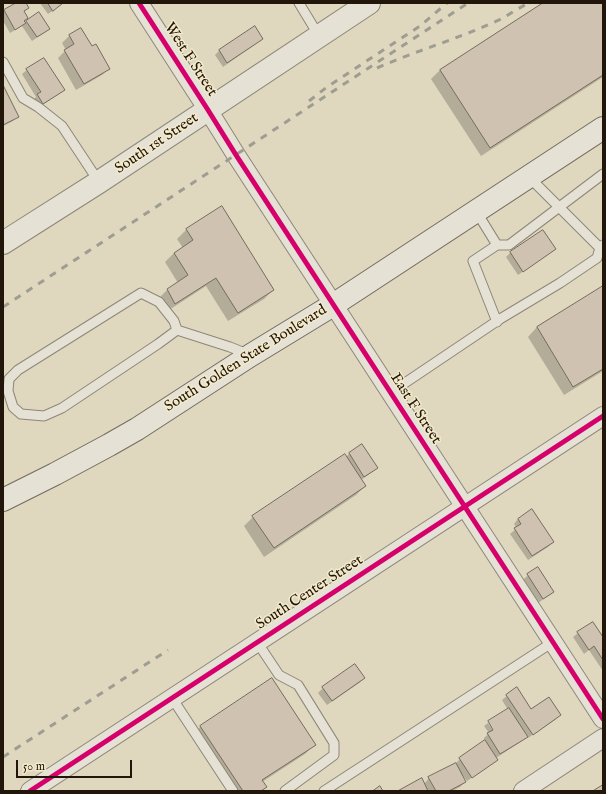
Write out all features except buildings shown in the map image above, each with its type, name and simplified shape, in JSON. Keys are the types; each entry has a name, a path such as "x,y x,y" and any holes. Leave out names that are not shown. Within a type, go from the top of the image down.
{"main road":[{"name":"South 1st Street","path":"3,243 99,182 369,3"},
{"name":"South Golden State Boulevard","path":"3,500 55,474 144,425 251,355 333,305 603,128"}],"street":[{"name":"West F Street","path":"139,3 208,110"},
{"name":"East F Street","path":"208,110 390,393 603,719"},
{"name":"South Center Street","path":"30,791 603,416"},
{"path":"523,791 603,738"}],"lane":[{"path":"298,3 319,36"},
{"path":"3,62 23,98 38,107 62,126 99,182"},
{"path":"497,322 473,261 497,245 509,245 603,174"},
{"path":"390,393 497,322 560,284 597,258 602,247 558,207 529,176"},
{"path":"476,211 497,245"},
{"path":"141,293 159,302 174,321 177,330 62,408 44,416 21,414 13,407 8,391 10,379 18,370 141,293"},
{"path":"177,330 251,355"},
{"path":"257,642 279,675 298,685 334,742 334,755 285,791"},
{"path":"324,791 553,642"},
{"path":"172,698 234,791"}],"railway":[{"path":"309,101 327,87 420,26 447,3"},
{"path":"3,307 468,3"},
{"path":"377,68 486,26 528,3"},
{"path":"3,757 168,650"}],"cycle path":[{"path":"139,3 236,155 603,719"},
{"path":"30,791 603,416"}]}
